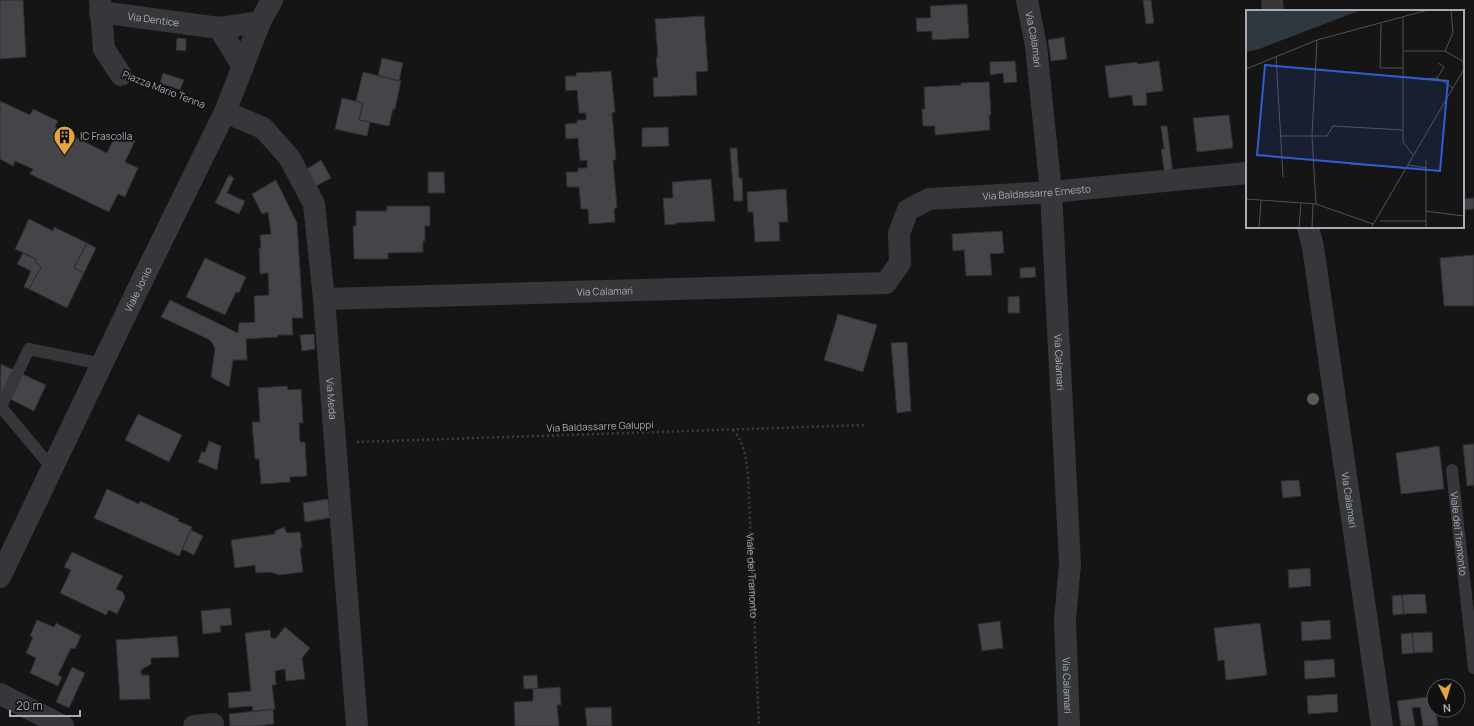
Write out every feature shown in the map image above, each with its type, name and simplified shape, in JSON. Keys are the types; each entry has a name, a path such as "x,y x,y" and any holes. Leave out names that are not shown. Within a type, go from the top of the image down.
{"street":[{"name":"Viale Jonio","path":"0,577 225,112 260,22 272,0"},
{"name":"Via Calamari","path":"1027,0 1036,46 1051,192 1070,564 1065,620 1069,726"},
{"path":"1272,0 1273,10"},
{"name":"Via Dentice","path":"100,6 219,28 260,22"},
{"name":"Piazza Mario Tenna","path":"100,6 104,49 121,75"},
{"path":"219,28 243,67"},
{"name":"Via Meda","path":"225,112 263,128 289,157 314,204 324,299 357,726"},
{"name":"Via Baldassarre Ernesto","path":"886,283 900,263 899,233 908,210 929,199 1051,192 1246,173"},
{"name":"Via Calamari","path":"1308,228 1313,247 1382,726"},
{"name":"Via Calamari","path":"324,299 886,283"},
{"path":"0,694 63,726"}],"lane":[{"path":"52,468 1,407 29,349 102,364"},
{"name":"Viale del Tramonto","path":"1452,470 1474,668"}],"path":[{"name":"Piazza Mario Tenna","path":"121,75 225,112"},
{"name":"Via Baldassarre Galuppi","path":"335,443 866,425"},
{"name":"Viale del Tramonto","path":"732,429 738,436 746,453 759,726"}],"building":[{"path":"0,0 23,0 26,57 0,59"},
{"path":"1143,0 1151,0 1154,23 1146,24"},
{"path":"967,4 969,38 932,40 932,31 917,32 916,18 931,18 930,6"},
{"path":"704,16 708,71 696,72 697,95 654,97 653,78 658,77 655,19"},
{"path":"1064,37 1067,59 1051,61 1048,40"},
{"path":"177,38 186,39 186,51 176,50"},
{"path":"382,58 403,63 399,81 378,76"},
{"path":"1015,61 1017,82 1004,83 1003,73 990,75 990,62"},
{"path":"1159,61 1163,91 1146,93 1147,105 1133,106 1132,95 1109,98 1105,66"},
{"path":"611,71 615,112 612,113 616,160 613,160 617,208 614,209 615,222 589,224 588,209 581,209 579,187 567,187 566,172 578,172 578,168 587,168 587,160 580,161 578,138 566,139 565,124 577,123 577,120 586,120 586,113 579,113 577,90 566,91 565,76 576,76 576,73"},
{"path":"363,72 401,81 395,109 393,109 389,126 359,120 363,103 356,101"},
{"path":"163,73 184,80 180,90 160,83"},
{"path":"989,82 991,115 989,115 990,130 935,135 935,126 923,126 922,109 925,109 924,87"},
{"path":"342,98 363,103 359,120 370,122 367,136 335,129"},
{"name":"IC Frascolla","path":"0,101 30,115 33,109 58,121 55,127 107,153 117,132 135,141 125,162 138,168 125,197 118,194 109,212 30,174 33,169 15,161 13,166 0,159"},
{"path":"1229,115 1233,148 1197,152 1193,118"},
{"path":"1161,126 1167,126 1173,174 1165,175 1161,149 1164,149"},
{"path":"668,127 669,146 642,147 642,128"},
{"path":"730,148 737,148 739,178 742,178 743,201 734,201"},
{"path":"321,160 331,178 314,187 305,170"},
{"path":"428,172 444,172 445,193 428,193"},
{"path":"229,175 234,178 227,193 245,201 239,214 215,203"},
{"path":"711,179 715,221 665,225 663,198 673,198 672,182"},
{"path":"276,180 297,223 303,318 292,318 293,335 278,335 278,337 246,339 247,360 233,360 229,387 211,377 215,348 210,340 161,317 170,300 238,333 239,323 255,322 254,296 269,295 268,273 260,274 260,235 271,234 268,212 262,214 252,194"},
{"path":"786,189 788,222 779,222 780,241 755,242 753,212 748,212 747,192"},
{"path":"1474,198 1474,209 1464,210 1464,199"},
{"path":"387,206 430,206 430,226 425,226 423,252 388,253 388,259 354,259 353,226 356,226 356,211 387,211"},
{"path":"29,219 53,231 54,227 87,243 74,268 84,273 67,308 29,289 41,267 35,262 36,259 15,249"},
{"path":"1002,231 1004,253 990,254 992,275 966,276 964,250 953,251 952,234"},
{"path":"87,243 96,248 84,273 74,268"},
{"path":"23,253 36,259 35,262 41,267 29,289 24,287 31,271 17,264"},
{"path":"1474,255 1474,306 1444,306 1440,258"},
{"path":"205,258 246,277 239,293 236,292 225,315 186,297"},
{"path":"1035,267 1036,277 1020,278 1020,268"},
{"path":"1019,296 1020,313 1008,313 1008,297"},
{"path":"838,314 877,325 863,372 824,360"},
{"path":"314,334 315,349 302,351 300,335"},
{"path":"907,342 911,411 897,413 891,343"},
{"path":"1,364 46,385 34,411 0,394"},
{"path":"287,386 288,390 301,389 303,423 299,423 300,442 305,442 307,476 290,477 290,482 261,484 259,459 255,459 252,422 260,422 258,388"},
{"path":"138,414 182,435 169,462 125,440"},
{"path":"209,441 221,446 217,470 198,462 202,451 205,453"},
{"path":"1474,444 1474,485 1467,486 1463,445"},
{"path":"1439,446 1444,489 1401,494 1396,453"},
{"path":"1299,480 1301,496 1283,498 1281,481"},
{"path":"107,489 139,504 140,501 179,519 178,521 192,527 179,556 94,518"},
{"path":"328,499 330,518 305,522 303,503"},
{"path":"284,527 287,533 300,532 303,572 279,575 271,572 256,573 255,565 235,568 231,540 275,534 275,531"},
{"path":"191,530 203,536 194,555 182,549"},
{"path":"72,552 123,576 116,589 123,592 125,598 117,614 109,610 106,615 60,593 71,570 64,567"},
{"path":"1310,568 1311,586 1289,588 1288,570"},
{"path":"1425,594 1427,613 1404,614 1402,595"},
{"path":"1402,595 1404,614 1393,615 1392,596"},
{"path":"230,608 232,625 220,626 221,632 203,634 201,611"},
{"path":"37,620 54,627 56,623 81,636 75,649 71,648 58,675 62,677 58,686 30,673 36,658 26,653 33,637 30,636"},
{"path":"1330,620 1331,639 1302,641 1301,622"},
{"path":"1000,621 1003,648 982,651 978,624"},
{"path":"1260,623 1267,675 1226,680 1224,660 1218,661 1214,628"},
{"path":"285,627 310,648 302,658 305,679 286,681 285,669 275,671 276,685 272,685 275,709 253,712 252,706 229,708 228,693 251,691 245,633 270,630 271,638 276,638"},
{"path":"1432,632 1433,652 1414,653 1412,633"},
{"path":"1412,633 1414,653 1402,654 1401,634"},
{"path":"177,636 179,657 151,658 151,664 141,670 141,675 149,675 150,699 120,700 116,640"},
{"path":"1334,659 1335,677 1305,679 1304,661"},
{"path":"72,667 85,673 69,708 56,702"},
{"path":"537,675 538,688 524,689 523,676"},
{"path":"560,687 561,705 557,705 559,726 515,726 514,702 533,701 533,689"},
{"path":"1337,694 1338,712 1308,714 1307,696"},
{"path":"1426,697 1426,718 1437,718 1438,726 1423,726 1420,707 1412,708 1415,726 1401,726 1397,701"},
{"path":"611,707 612,726 587,726 585,708"},
{"path":"273,709 274,724 258,726 230,726 229,714"}],"place":[{"name":"IC Frascolla","path":"64,156"}]}
